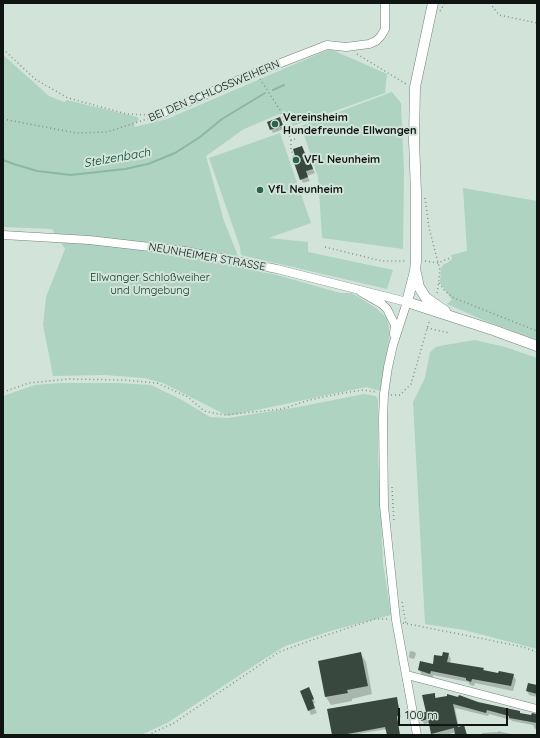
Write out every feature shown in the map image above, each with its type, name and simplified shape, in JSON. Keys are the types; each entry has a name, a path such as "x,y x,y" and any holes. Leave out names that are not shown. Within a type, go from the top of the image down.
{"main road":[{"path":"433,3 415,87 414,140 416,266 419,287 426,298 451,316"},
{"path":"416,266 407,302 537,346"}],"street":[{"name":"BEI DEN SCHLOSSWEIHERN","path":"156,116 255,73 327,46 346,47 369,44 376,41 385,29 384,3"},
{"name":"NEUNHEIMER STRASSE","path":"3,235 90,240 184,252 278,269 407,302"},
{"path":"354,288 382,304 387,309 395,326 393,345"},
{"path":"407,302 393,345 388,367 389,394 383,418 384,506 396,620 417,735"},
{"path":"407,675 537,709"}],"path":[{"path":"490,3 499,15 537,23"},
{"path":"346,47 408,86 415,87"},
{"path":"3,49 35,79 68,98 127,114 156,116"},
{"path":"255,73 280,110 291,140 291,150 294,156"},
{"name":"BEI DEN SCHLOSSWEIHERN","path":"3,119 76,133 107,132 156,116"},
{"path":"275,128 275,130 286,126"},
{"path":"291,140 296,139"},
{"path":"425,193 429,228 440,270 436,296"},
{"path":"325,247 382,261 416,266 438,263 450,258"},
{"path":"439,283 445,291 454,298 537,331"},
{"path":"3,392 29,383 68,379 150,382 157,383 188,397 204,411 224,415 282,409 309,400 364,390 400,395 411,384 429,322"},
{"path":"427,328 450,333"},
{"path":"392,484 395,530"},
{"path":"402,601 406,624 523,647 537,652"},
{"path":"148,735 174,723 279,652 375,619 396,620"}],"green space":[{"name":"Ellwanger Schloßweiher und Umgebung","path":"330,49 387,74 385,93 293,126 284,112 244,129 206,156 224,221 243,268 277,275 340,293 352,293 376,308 387,318 390,334 380,391 366,387 228,416 163,383 144,378 104,375 53,376 43,325 46,297 65,249 52,229 3,227 3,55 49,96 64,102 67,100 137,117 139,119 134,123 135,127 167,119"},
{"path":"392,92 401,103 404,171 403,249 322,238 318,177 301,126"},
{"name":"VfL Neunheim","path":"280,133 311,223 269,238 308,242 308,252 393,270 387,289 241,255 240,247 209,158"},
{"path":"463,188 537,201 537,340 483,320 447,304 452,300 440,283 441,268 452,259 451,255 467,251"},
{"path":"475,340 505,347 537,358 537,649 464,630 425,624 413,402 425,378 430,352 436,347"},
{"path":"60,383 119,383 151,385 182,400 210,417 228,418 298,407 364,394 376,396 378,400 378,455 383,563 391,615 334,630 285,646 167,723 141,735 3,735 3,396 35,385"}],"building":[{"name":"Vereinsheim Hundefreunde Ellwangen","path":"280,117 283,125 270,130 267,122"},
{"path":"302,146 309,163 311,162 313,169 306,171 308,177 300,180 292,157 295,156 293,149"},
{"path":"361,652 368,686 347,690 348,693 325,697 318,661"},
{"path":"443,652 449,653 447,662 484,668 483,670 498,673 499,671 514,674 511,686 472,679 471,682 466,680 466,678 431,671 430,674 418,670 420,661 433,664 434,655 442,656"},
{"path":"528,683 537,685 537,694 526,691"},
{"path":"309,687 314,699 312,700 315,708 308,711 300,691"},
{"path":"435,693 435,698 447,696 447,694 458,697 459,695 478,702 520,711 520,713 531,715 532,713 537,714 537,723 509,718 509,716 487,710 486,713 453,704 458,727 464,725 467,735 455,735 454,728 431,734 428,719 421,721 420,713 426,712 422,695"},
{"path":"397,697 400,716 397,716 400,735 387,735 385,727 342,735 332,735 327,709"}],"waterway":[{"name":"Stelzenbach","path":"273,90 284,85"},
{"name":"Stelzenbach","path":"3,160 37,171 71,175 125,169 148,164 175,153 200,137 222,119 265,93"}],"place":[{"name":"Vereinsheim Hundefreunde Ellwangen","path":"275,124"},
{"name":"VFL Neunheim","path":"296,160"},
{"name":"VfL Neunheim","path":"260,190"}]}
